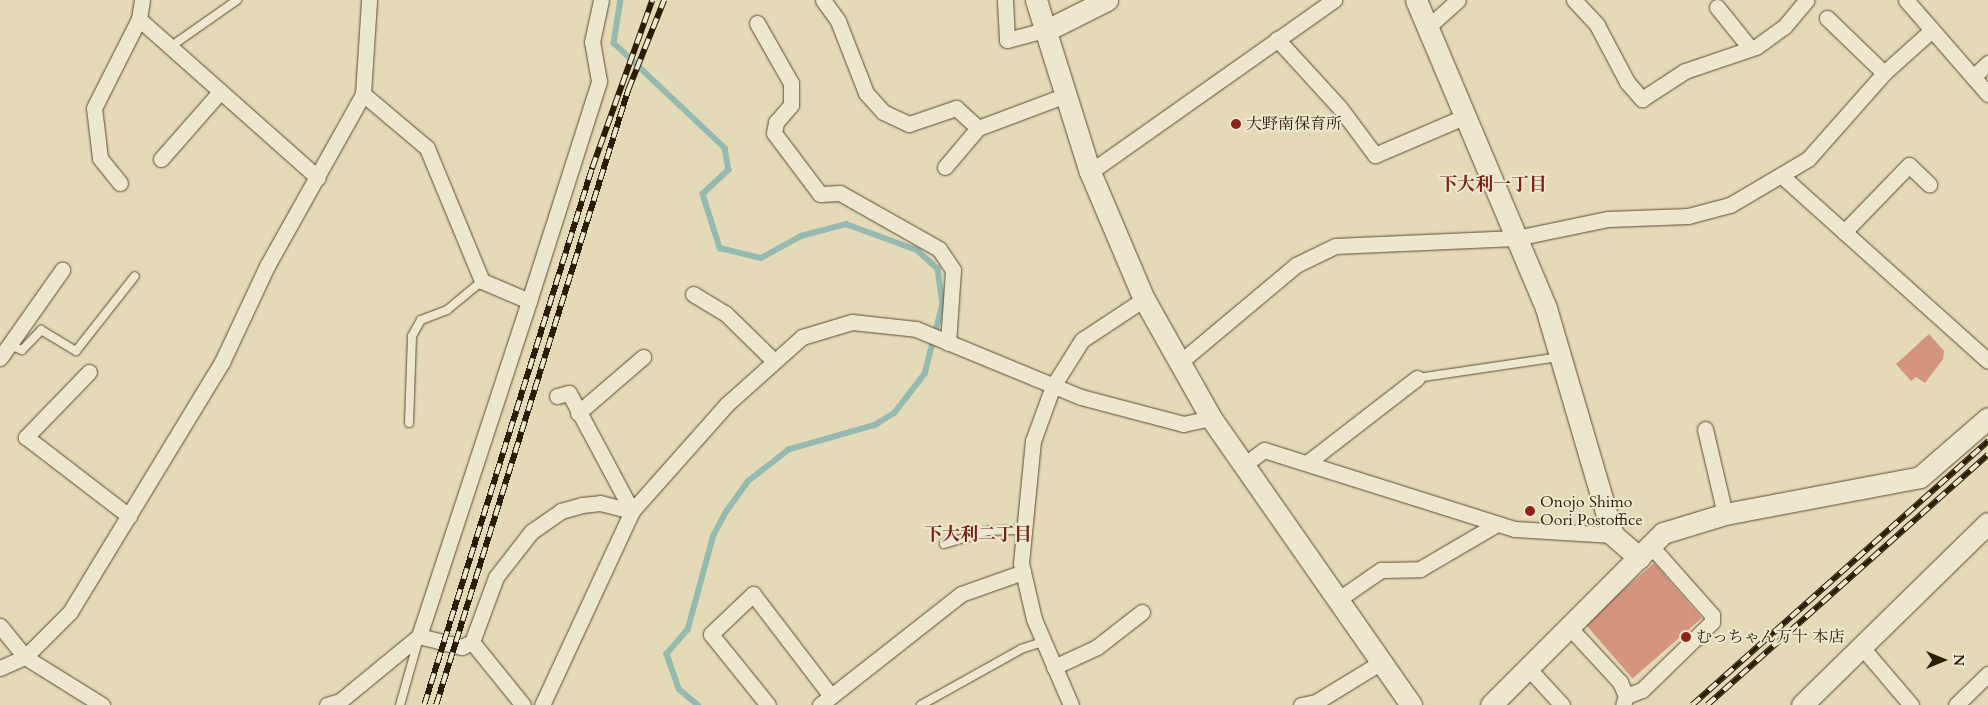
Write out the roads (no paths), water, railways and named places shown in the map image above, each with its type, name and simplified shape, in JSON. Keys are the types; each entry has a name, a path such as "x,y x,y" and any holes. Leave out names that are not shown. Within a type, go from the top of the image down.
{"street":[{"path":"120,183 100,158 94,108 139,19 142,0"},
{"path":"0,668 25,657 70,612 222,362 267,266 318,178 363,94 369,0"},
{"path":"327,705 340,702 420,636 599,81 592,42 601,0"},
{"path":"823,0 838,21 866,93 883,112 909,124 956,108 978,128"},
{"path":"1005,0 1008,40 1049,30 1101,2"},
{"path":"1036,0 1049,30 1066,95 1090,172 1144,299 1212,418 1336,601 1412,705"},
{"path":"1090,172 1334,0"},
{"path":"1416,0 1546,308 1613,535"},
{"path":"1428,28 1458,0"},
{"path":"1574,0 1597,25 1627,82 1642,99 1685,70 1750,48 1784,27 1807,0"},
{"path":"1906,0 1988,94"},
{"path":"1717,7 1750,48"},
{"path":"1827,18 1884,73"},
{"path":"139,19 218,93 318,178"},
{"path":"757,23 791,83 791,104 776,122 774,133 820,194 840,193 939,249 953,270 948,343"},
{"path":"1179,363 1296,265 1335,246 1516,238 1608,219 1711,212 1783,176 1808,159 1884,73 1932,30"},
{"path":"1277,39 1340,108 1375,155 1466,116"},
{"path":"1973,77 1988,63"},
{"path":"161,159 218,93"},
{"path":"363,94 427,148 482,282 529,301"},
{"path":"944,167 978,128 1066,95"},
{"path":"1844,232 1909,165 1929,184"},
{"path":"1783,176 1988,361"},
{"path":"0,358 7,341 62,270"},
{"path":"693,294 725,313 773,360"},
{"path":"1071,705 1043,642 1023,572 1023,530 1033,441 1053,386 1082,340 1144,299"},
{"path":"542,705 632,511 773,360 802,337 828,326 852,322 916,329 1053,386 1183,424 1212,418"},
{"path":"578,413 642,357"},
{"path":"89,372 26,437 129,516"},
{"path":"1307,463 1417,378"},
{"path":"557,396 569,393 632,511"},
{"path":"1491,705 1663,533 1725,514 1920,477 1988,418"},
{"path":"1705,429 1725,514"},
{"path":"1244,465 1264,450 1497,524 1539,533 1613,535 1645,552 1712,615 1712,622 1642,690 1624,700 1620,682 1570,628"},
{"path":"420,636 462,647 472,642 496,577 531,532 561,511 582,505 600,504 632,511"},
{"path":"1802,705 1860,645 1988,523"},
{"path":"1336,601 1381,570 1420,569 1497,524"},
{"path":"768,705 711,634 753,594 825,701 961,594 1023,572"},
{"path":"1054,667 1097,647 1142,612"},
{"path":"0,626 25,657 102,705"},
{"path":"472,642 523,705"},
{"path":"1860,645 1911,705"},
{"path":"1301,705 1316,702 1380,663"},
{"path":"1529,669 1562,705"},
{"path":"1956,705 1988,674"}],"lane":[{"path":"170,47 237,0"},
{"path":"7,341 22,350 41,330 76,351 135,276"},
{"path":"409,423 412,336 421,320 447,310 482,282"},
{"path":"1417,378 1561,357"},
{"path":"944,544 988,531 1023,530"},
{"path":"400,705 420,636"},
{"path":"921,705 1021,650 1043,642"}],"waterway":[{"path":"621,0 614,43 725,148 729,170 703,194 720,248 761,258 801,236 846,224 917,250 938,269 943,304 925,374 895,413 876,425 789,450 749,481 727,511 714,535 688,630 667,654 679,689 698,705"}],"railway":[{"path":"424,705 592,168 652,0"},
{"path":"436,705 628,90 664,0"},
{"path":"1692,705 1988,441"},
{"path":"1707,705 1988,455"}],"place":[{"name":"大野南保育所","path":"1236,124"},
{"name":"Onojo Shimo Oori Postoffice","path":"1530,511"},
{"name":"むっちゃん万十 本店","path":"1686,637"}],"district":[{"name":"下大利一丁目","path":"1493,185"},
{"name":"下大利二丁目","path":"978,535"}]}
